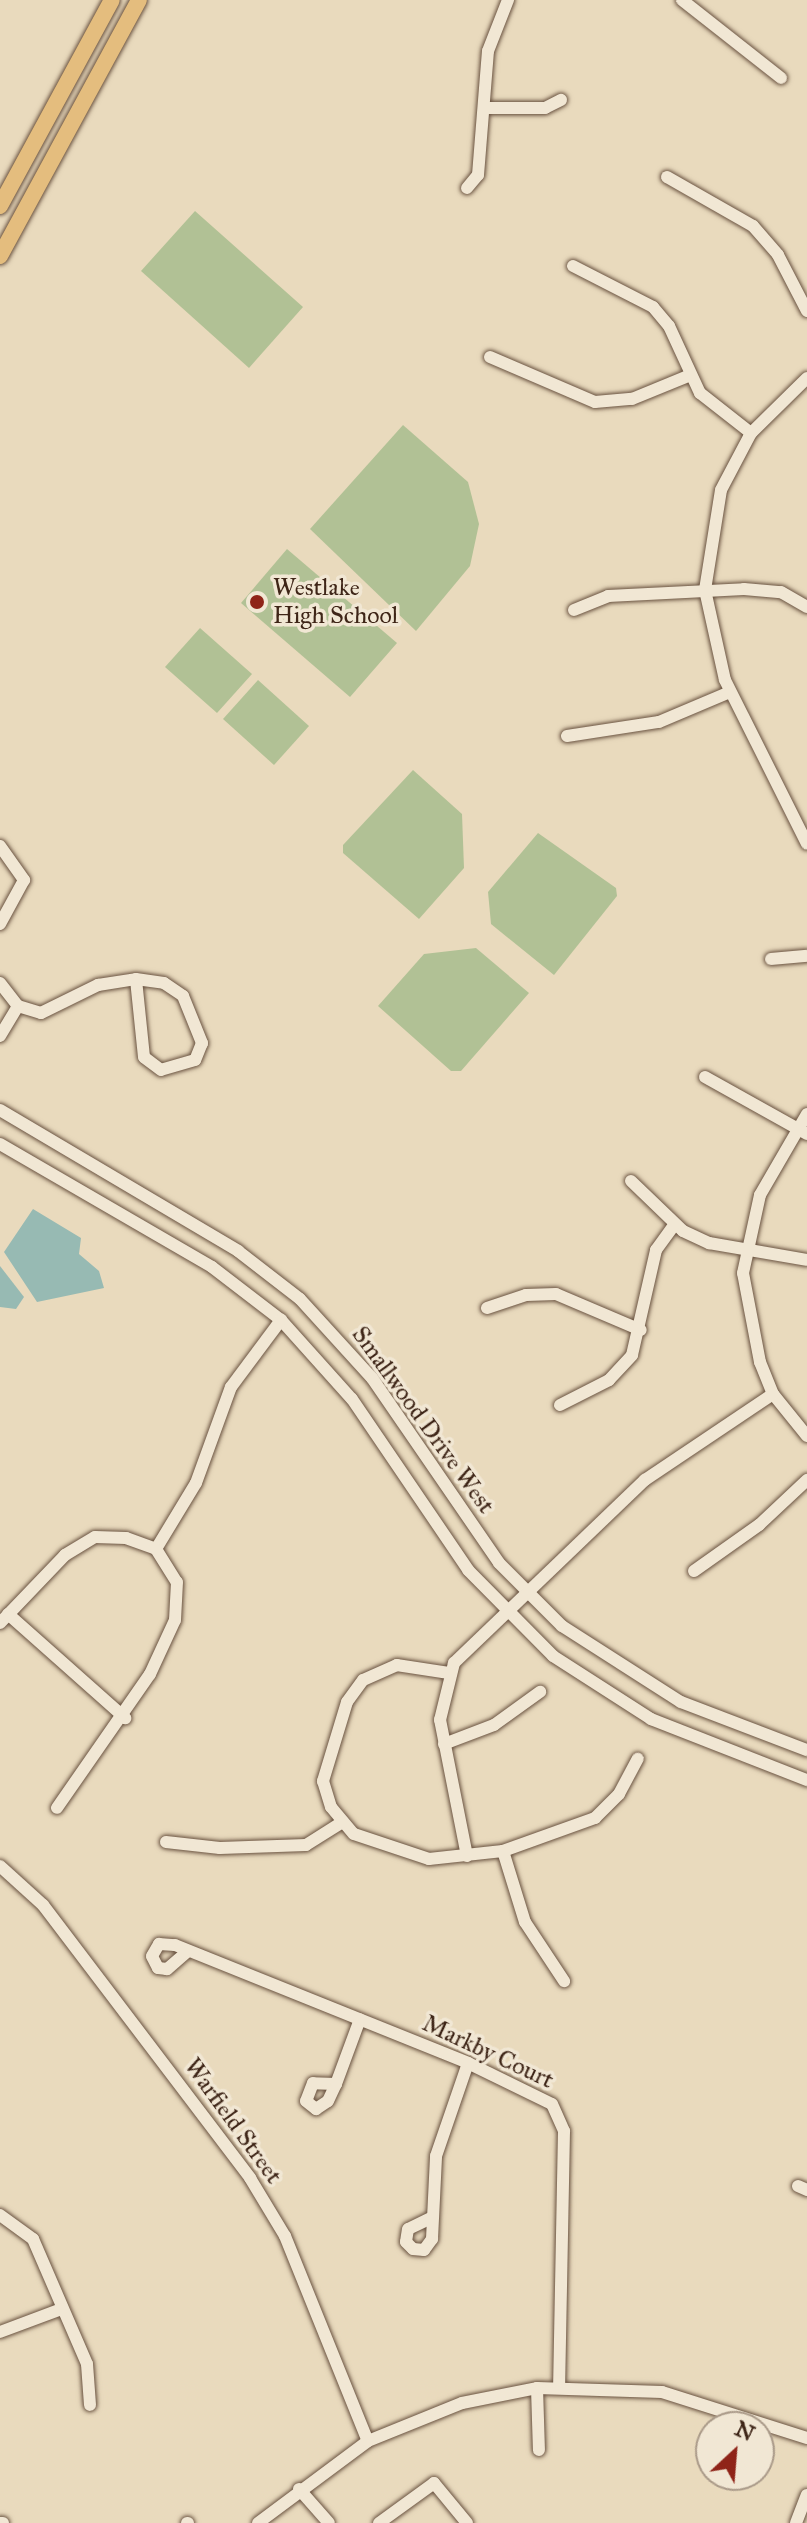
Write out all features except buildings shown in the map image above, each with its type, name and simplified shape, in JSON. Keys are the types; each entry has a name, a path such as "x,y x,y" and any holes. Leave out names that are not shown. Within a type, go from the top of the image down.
{"main road":[{"path":"0,206 112,0"},
{"path":"2,248 139,0"}],"street":[{"path":"467,188 478,175 487,108 488,51 508,0"},
{"path":"682,0 781,78"},
{"path":"487,108 545,108 561,100"},
{"path":"667,177 753,226 778,255 807,311"},
{"path":"573,266 661,315 688,376 713,406 751,433"},
{"path":"490,357 595,402 632,399 688,376"},
{"path":"807,378 751,433 712,519 705,590 730,692 807,844"},
{"path":"574,610 608,596 705,590 768,590 807,607"},
{"path":"567,736 659,722 730,692"},
{"path":"0,846 24,880 0,924"},
{"path":"771,959 807,956"},
{"path":"0,983 18,1006 47,1012 98,985 136,979 164,983 183,996 202,1043 195,1060 161,1070 144,1057 136,979"},
{"path":"0,1036 18,1006"},
{"path":"705,1077 803,1131"},
{"name":"Smallwood Drive West","path":"0,1110 238,1251 300,1299 372,1378 459,1509 525,1591 562,1626 649,1686 807,1750"},
{"path":"807,1114 803,1131 760,1195 744,1251 748,1325 773,1394 807,1436"},
{"name":"Smallwood Drive West","path":"0,1144 212,1267 281,1320 352,1399 468,1570 504,1611 553,1656 628,1707 807,1780"},
{"path":"631,1181 675,1224 709,1243 807,1260"},
{"path":"560,1405 617,1372 641,1330 654,1256 675,1224"},
{"path":"487,1308 526,1295 556,1294 641,1330"},
{"path":"156,1549 196,1483 231,1387 281,1320"},
{"path":"467,1856 444,1744 440,1708 449,1673 504,1611 645,1480 773,1394"},
{"path":"694,1571 781,1508 807,1480"},
{"path":"57,1808 125,1718 177,1609 177,1582 156,1549 126,1538 90,1538 4,1619 125,1718"},
{"path":"449,1673 397,1665 370,1675 353,1691 323,1781 341,1823 369,1841 415,1857 467,1856 503,1851 595,1818 619,1794 638,1759"},
{"path":"444,1744 494,1725 540,1692"},
{"path":"166,1842 220,1848 306,1845 341,1823"},
{"path":"503,1851 525,1922 564,1981"},
{"name":"Warfield Street","path":"0,1866 43,1905 270,2209 368,2441"},
{"name":"Markby Court","path":"188,1951 468,2063 542,2096 564,2131 559,2386"},
{"path":"336,2084 360,2019"},
{"path":"431,2218 436,2156 468,2063"},
{"path":"0,2215 33,2239 87,2364 90,2405"},
{"path":"0,2332 62,2309"},
{"path":"258,2523 299,2489 368,2441 462,2403 537,2388 559,2386 684,2396 807,2438"},
{"path":"537,2388 539,2450"},
{"path":"379,2523 434,2483 467,2523"},
{"path":"299,2489 329,2523"},
{"path":"796,2523 807,2495"}],"green space":[{"path":"195,211 303,307 249,368 141,271"},
{"path":"403,425 468,482 479,524 470,566 416,631 310,529"},
{"path":"287,549 397,643 350,697 241,603"},
{"path":"200,628 252,674 217,713 165,667"},
{"path":"258,680 309,726 274,765 223,719"},
{"path":"413,770 462,814 464,868 419,919 343,853 343,845"},
{"path":"538,833 616,888 617,896 554,975 491,924 488,892"},
{"path":"476,948 529,993 461,1071 451,1071 378,1006 424,954"}],"water":[{"path":"33,1209 81,1238 79,1254 99,1271 104,1288 37,1302 4,1252"},
{"path":"0,1266 24,1297 16,1309 0,1307"}],"place":[{"name":"Westlake High School","path":"257,602"}]}
